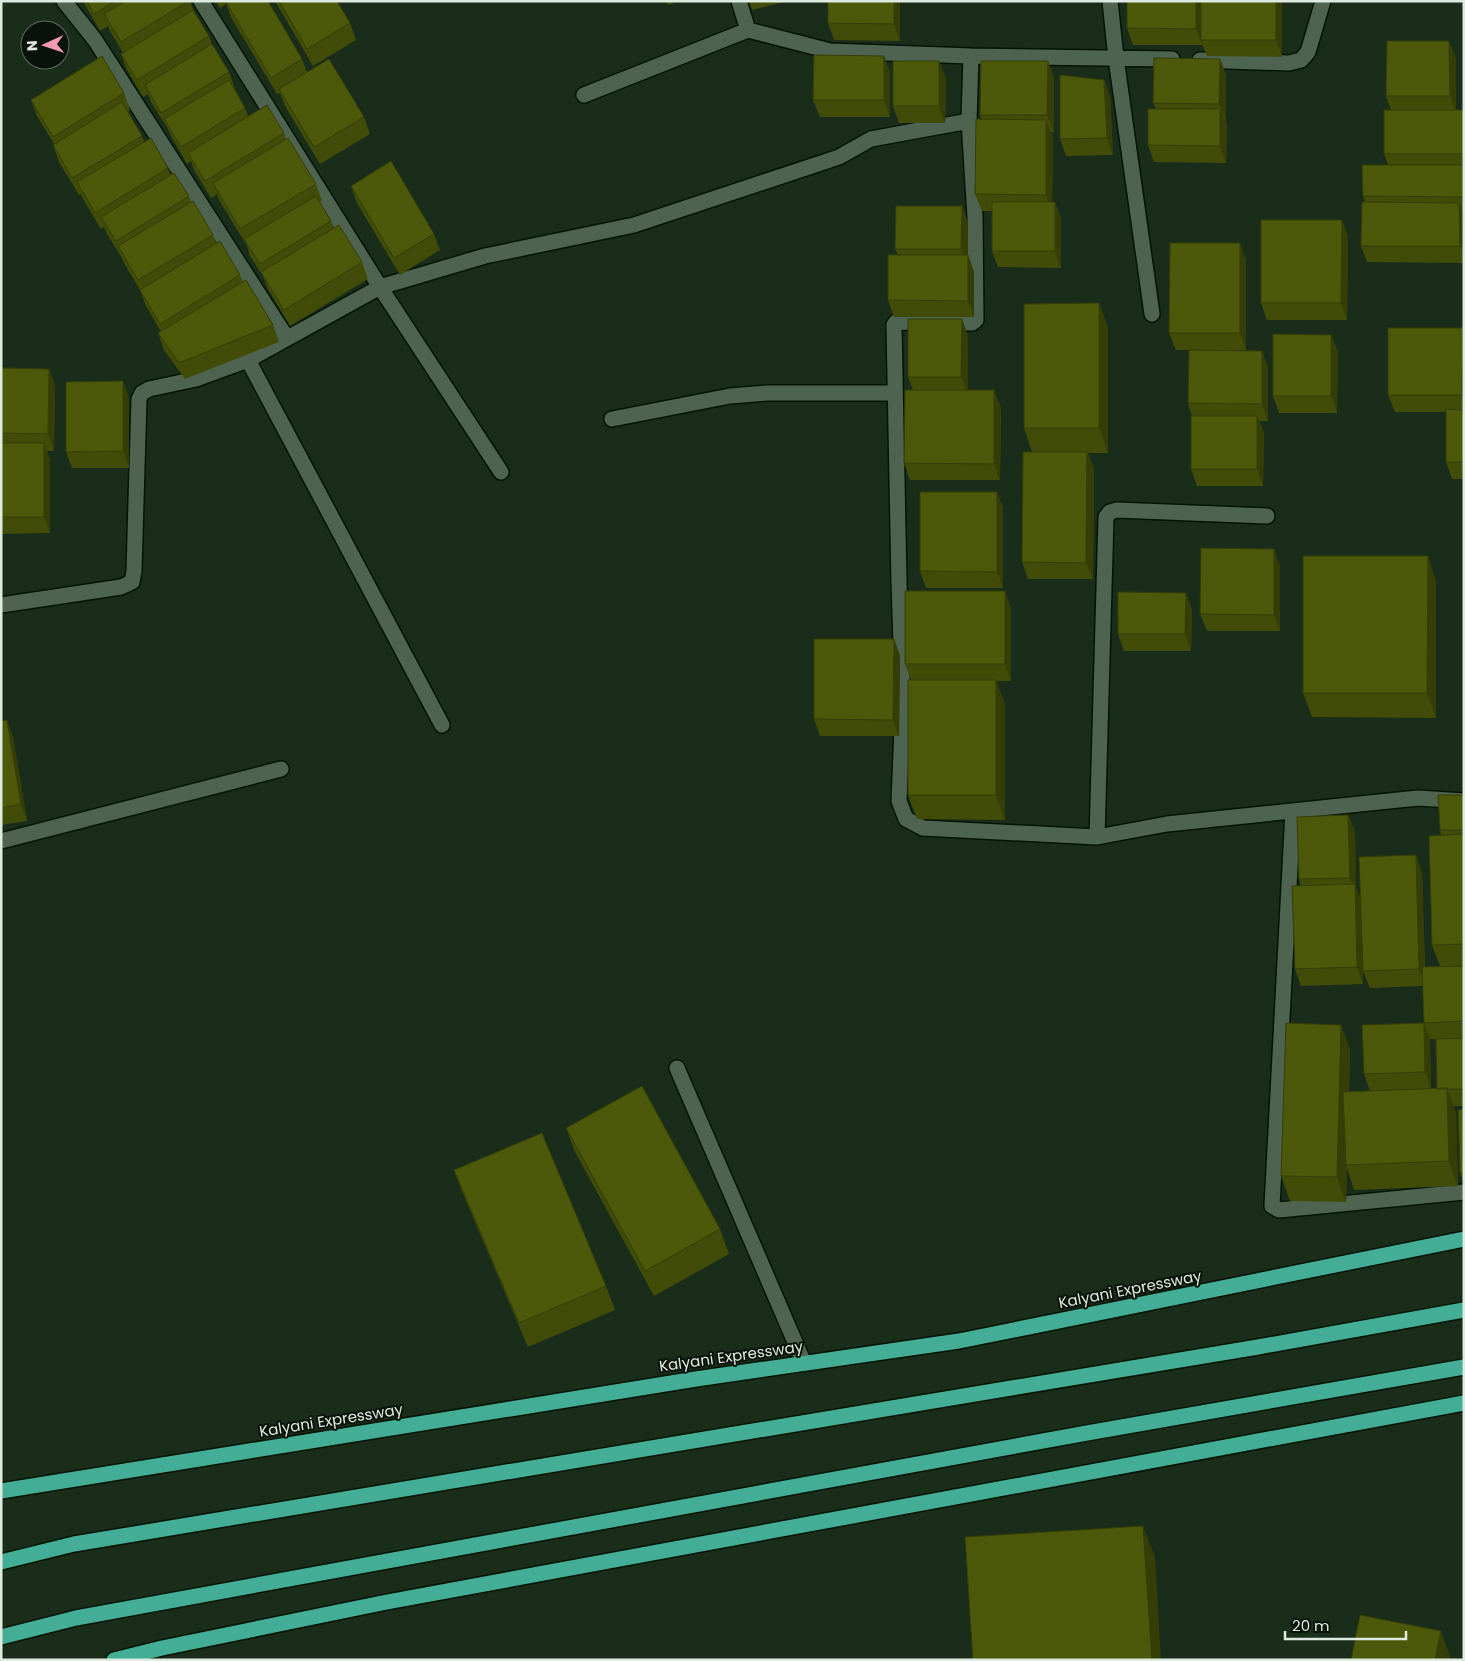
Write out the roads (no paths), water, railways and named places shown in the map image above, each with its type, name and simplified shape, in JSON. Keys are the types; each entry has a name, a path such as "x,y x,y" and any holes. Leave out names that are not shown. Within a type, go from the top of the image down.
{"highway":[{"name":"Kalyani Expressway","path":"1,1491 667,1383 959,1341 1464,1240"},
{"path":"1,1562 74,1544 1258,1347 1464,1310"},
{"path":"1,1637 76,1618 1077,1434 1464,1368"},
{"path":"114,1660 162,1648 397,1600 1464,1403"}],"lane":[{"path":"64,1 95,40 287,338"},
{"path":"201,1 380,287 501,472"},
{"path":"739,1 748,30"},
{"path":"1110,1 1116,58 1152,314"},
{"path":"584,95 748,30 830,51 1289,63 1301,60 1308,52 1324,1"},
{"path":"971,56 970,121 975,217 976,320 972,322 896,322 894,325 898,573 903,704 898,801 906,819 923,828 1097,837 1167,824 1418,798 1464,801"},
{"path":"1,605 121,586 132,582 134,571 138,399 142,393 149,389 196,379 248,360 380,287 485,256 634,225 839,157 871,139 970,121"},
{"path":"248,360 442,726"},
{"path":"612,419 730,396 767,393 895,393"},
{"path":"1097,837 1106,517 1110,512 1117,510 1267,516"},
{"path":"1,841 281,769"},
{"path":"1293,811 1272,1206 1279,1210 1464,1192"},
{"path":"676,1068 804,1363"}]}
